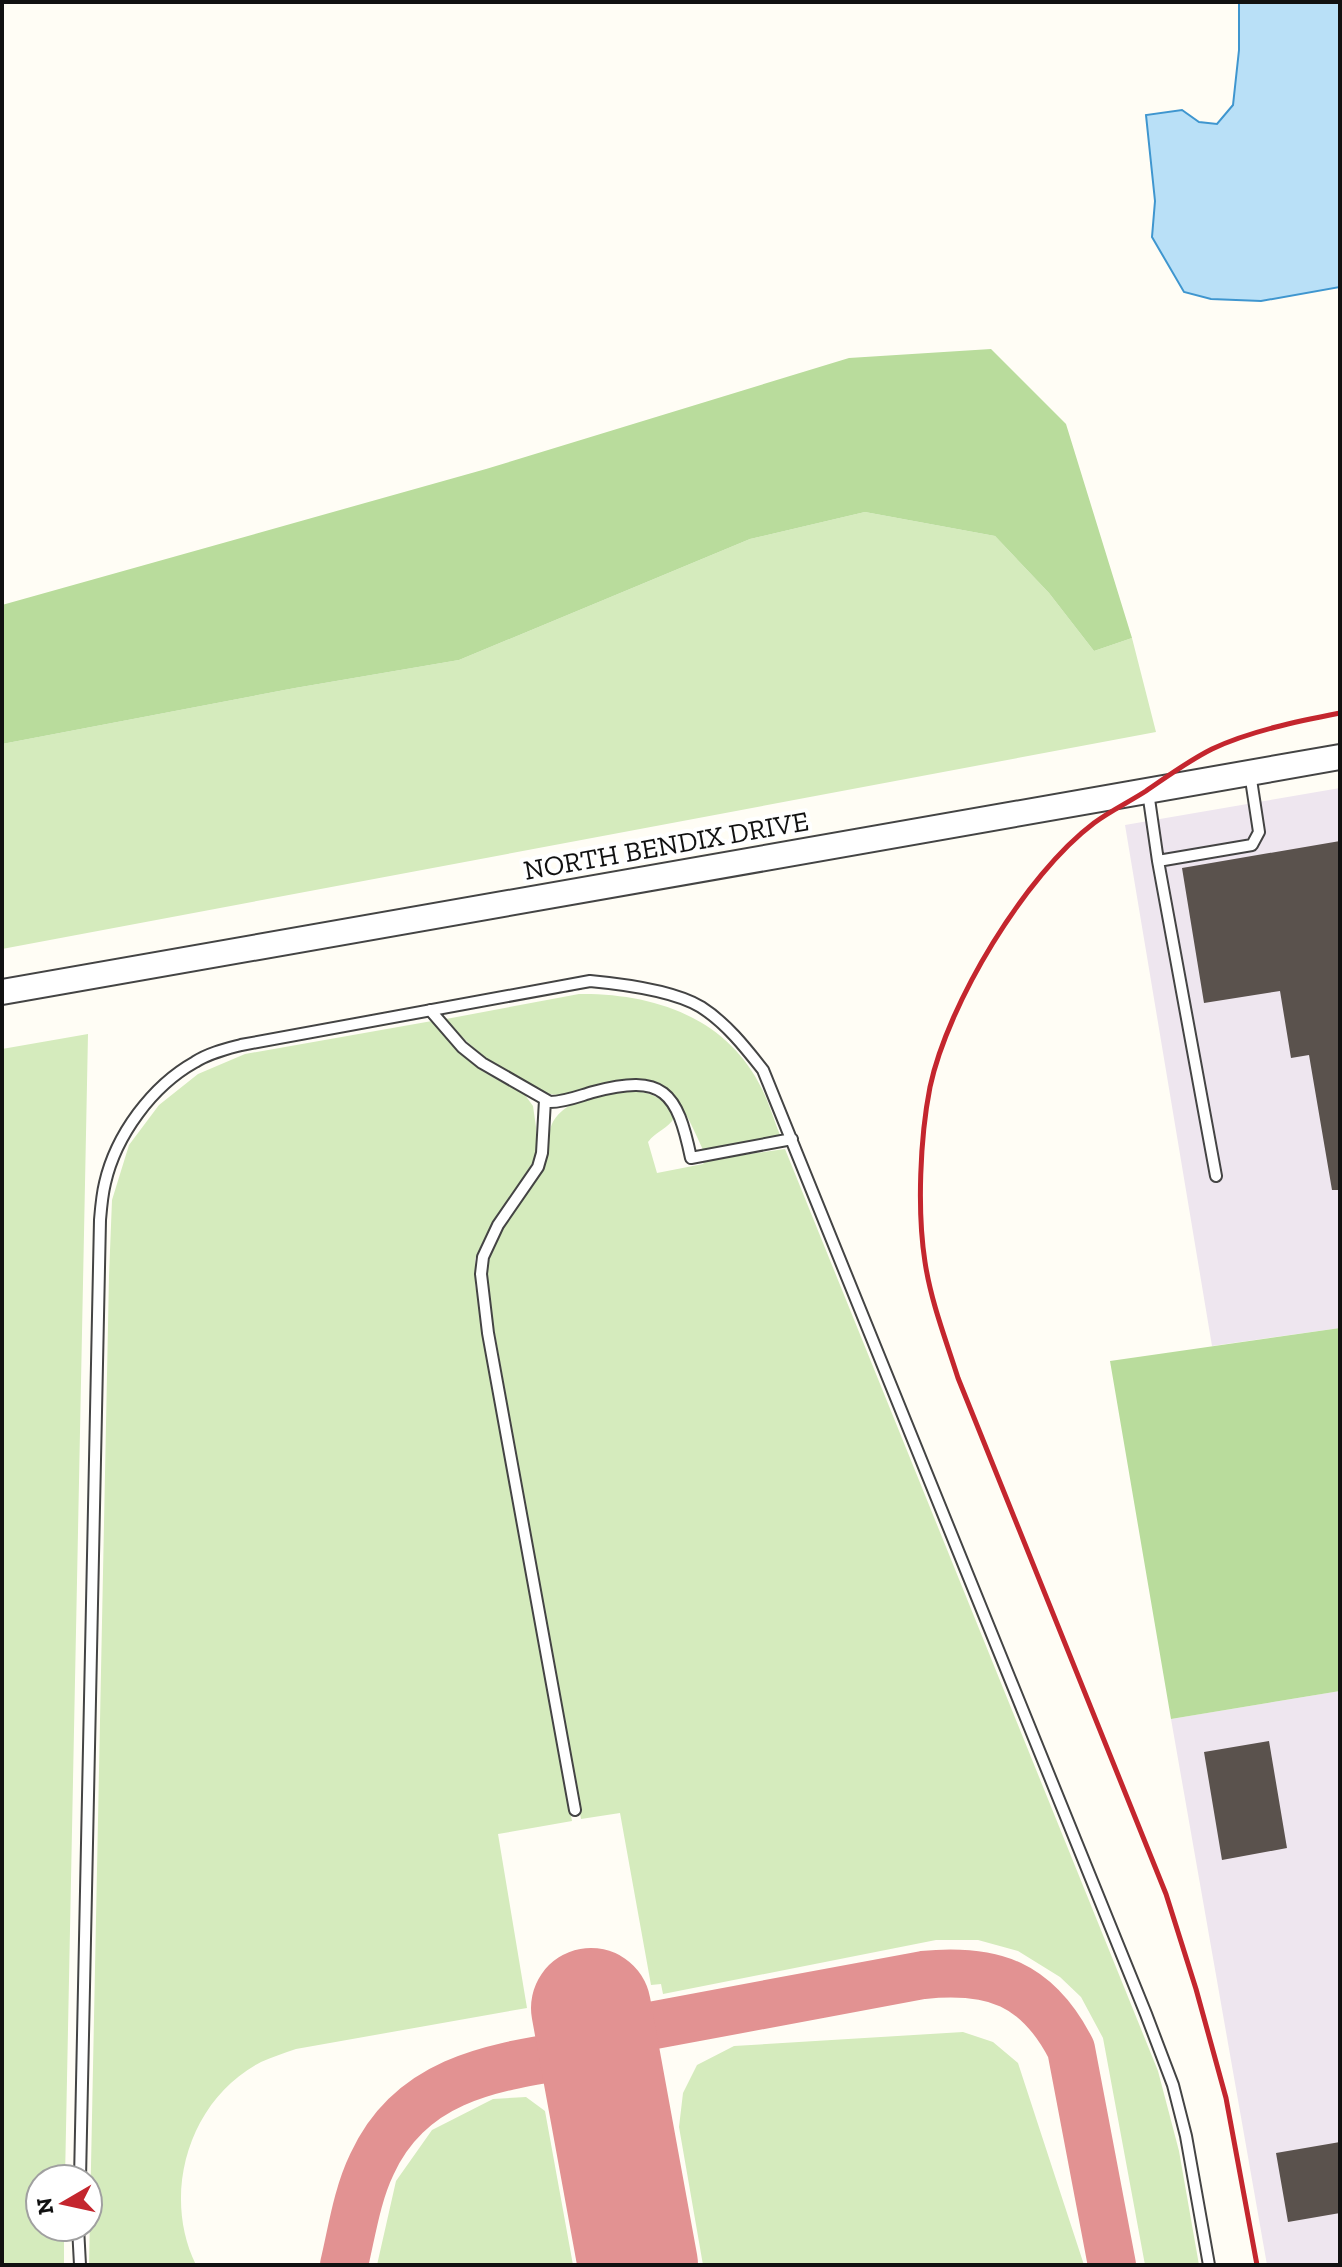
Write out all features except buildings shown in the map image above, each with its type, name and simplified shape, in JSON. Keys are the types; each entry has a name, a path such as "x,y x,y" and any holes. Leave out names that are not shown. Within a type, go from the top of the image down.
{"street":[{"name":"NORTH BENDIX DRIVE","path":"2,992 1340,757"}],"lane":[{"path":"1158,861 1252,845 1259,832 1250,773"},
{"path":"1147,790 1216,1176"},
{"path":"80,2163 100,1220 105,1182 122,1139 152,1096 194,1062 241,1045 590,981 640,986 699,1006 737,1037 763,1070 1157,2042 1173,2085 1186,2136 1209,2265"},
{"path":"430,1010 462,1047 482,1063 545,1100 561,1102 636,1084 665,1093 679,1111 691,1158 792,1139"},
{"path":"545,1100 542,1153 538,1167 488,1240 481,1274 488,1333 575,1810"},
{"path":"79,2243 80,2265"}],"shaded area":[{"path":"1340,788 1340,1328 1212,1346 1125,825"},
{"path":"1340,1691 1340,2265 1267,2265 1171,1719"}],"green space":[{"path":"991,349 1066,424 1132,638 1094,651 1049,593 995,536 865,512 750,539 459,660 2,744 2,605 486,469 849,358"},
{"path":"865,512 995,536 1049,593 1094,651 1132,638 1156,732 2,949 2,744 459,660 750,539"},
{"path":"579,994 634,998 685,1014 708,1027 747,1064 765,1094 780,1135 774,1139 703,1150 684,1111 664,1088 636,1081 616,1082 566,1094 546,1093 490,1061 446,1019"},
{"path":"432,1021 459,1052 482,1071 525,1095 533,1106 536,1157 483,1241 475,1259 475,1284 572,1821 498,1834 527,2008 296,2049 261,2062 236,2078 216,2099 188,2151 182,2179 181,2209 186,2237 196,2265 89,2265 89,2243 104,2243 104,2163 91,2163 112,1200 129,1145 159,1105 198,1074 245,1054"},
{"path":"88,1034 65,2163 24,2163 24,2243 64,2243 64,2265 2,2265 2,1049"},
{"path":"621,1091 659,1098 674,1118 648,1142 657,1173 703,1164 706,1160 785,1149 1158,2071 1179,2151 1199,2265 1145,2265 1103,2038 1081,1997 1060,1977 1018,1951 978,1940 936,1940 663,1994 661,1984 651,1985 620,1813 581,1819 486,1277 495,1241 544,1167 550,1131 556,1118 575,1103"},
{"path":"1340,1328 1340,1691 1171,1719 1110,1361"},
{"path":"963,2032 993,2042 1018,2063 1084,2265 703,2265 679,2127 683,2093 697,2065 734,2046"},
{"path":"526,2097 545,2111 573,2265 377,2265 396,2181 432,2130 493,2099"}],"water":[{"path":"1239,2 1340,2 1340,287 1261,301 1211,299 1184,292 1152,237 1155,201 1146,115 1182,110 1199,122 1217,124 1233,105 1239,50"}],"taxiway":[{"path":"596,2036 923,1975 971,1974 1010,1985 1028,1995 1043,2009 1071,2049 1112,2265"},
{"path":"344,2265 359,2201 372,2164 390,2133 413,2109 439,2091 499,2068 598,2050"}],"runway":[{"path":"591,2008 638,2265"}],"railway":[{"path":"1257,2265 1226,2098 1166,1894 958,1378 939,1321 923,1242 920,1198 922,1151 930,1087 939,1054 972,980 1017,907 1068,846 1094,823 1212,749 1258,732 1340,713"}]}
